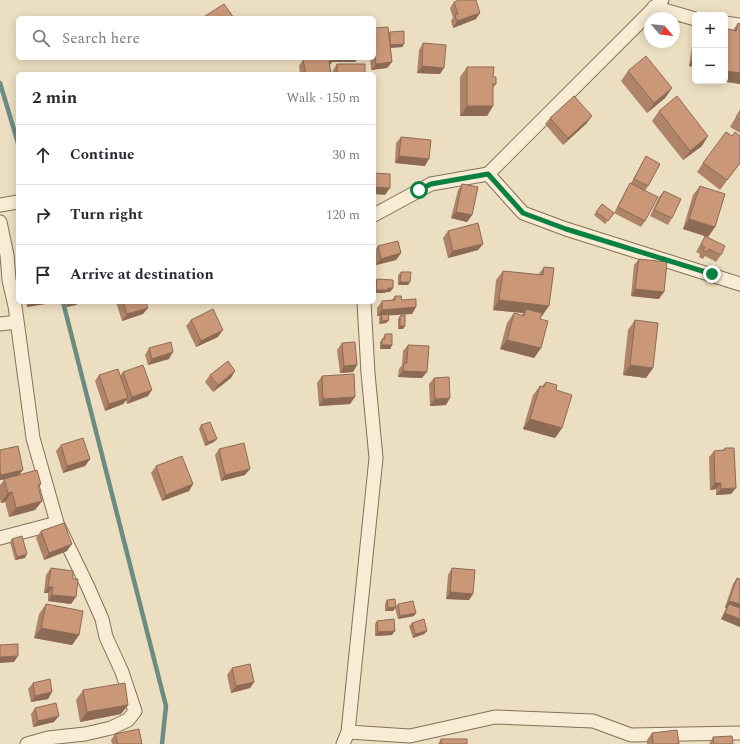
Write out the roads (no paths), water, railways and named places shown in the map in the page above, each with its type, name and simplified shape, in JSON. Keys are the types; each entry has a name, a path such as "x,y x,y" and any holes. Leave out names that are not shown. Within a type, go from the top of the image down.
{"street":[{"path":"376,214 431,184 488,174 658,3 692,19"},
{"path":"728,23 740,25"},
{"path":"488,174 523,213 566,229 740,284"},
{"path":"0,205 16,202"},
{"path":"0,222 7,255 33,438 57,523 102,619 106,637 122,672 135,711 128,720 110,728 85,734 48,738 27,744"},
{"path":"343,744 348,732 376,458 368,373 364,304"},
{"path":"0,324 17,322"},
{"path":"0,538 57,523"},
{"path":"348,732 410,736 495,717 593,721 631,735 740,733"}],"waterway":[{"path":"0,83 16,136"},
{"path":"64,304 166,706 162,744"}]}
